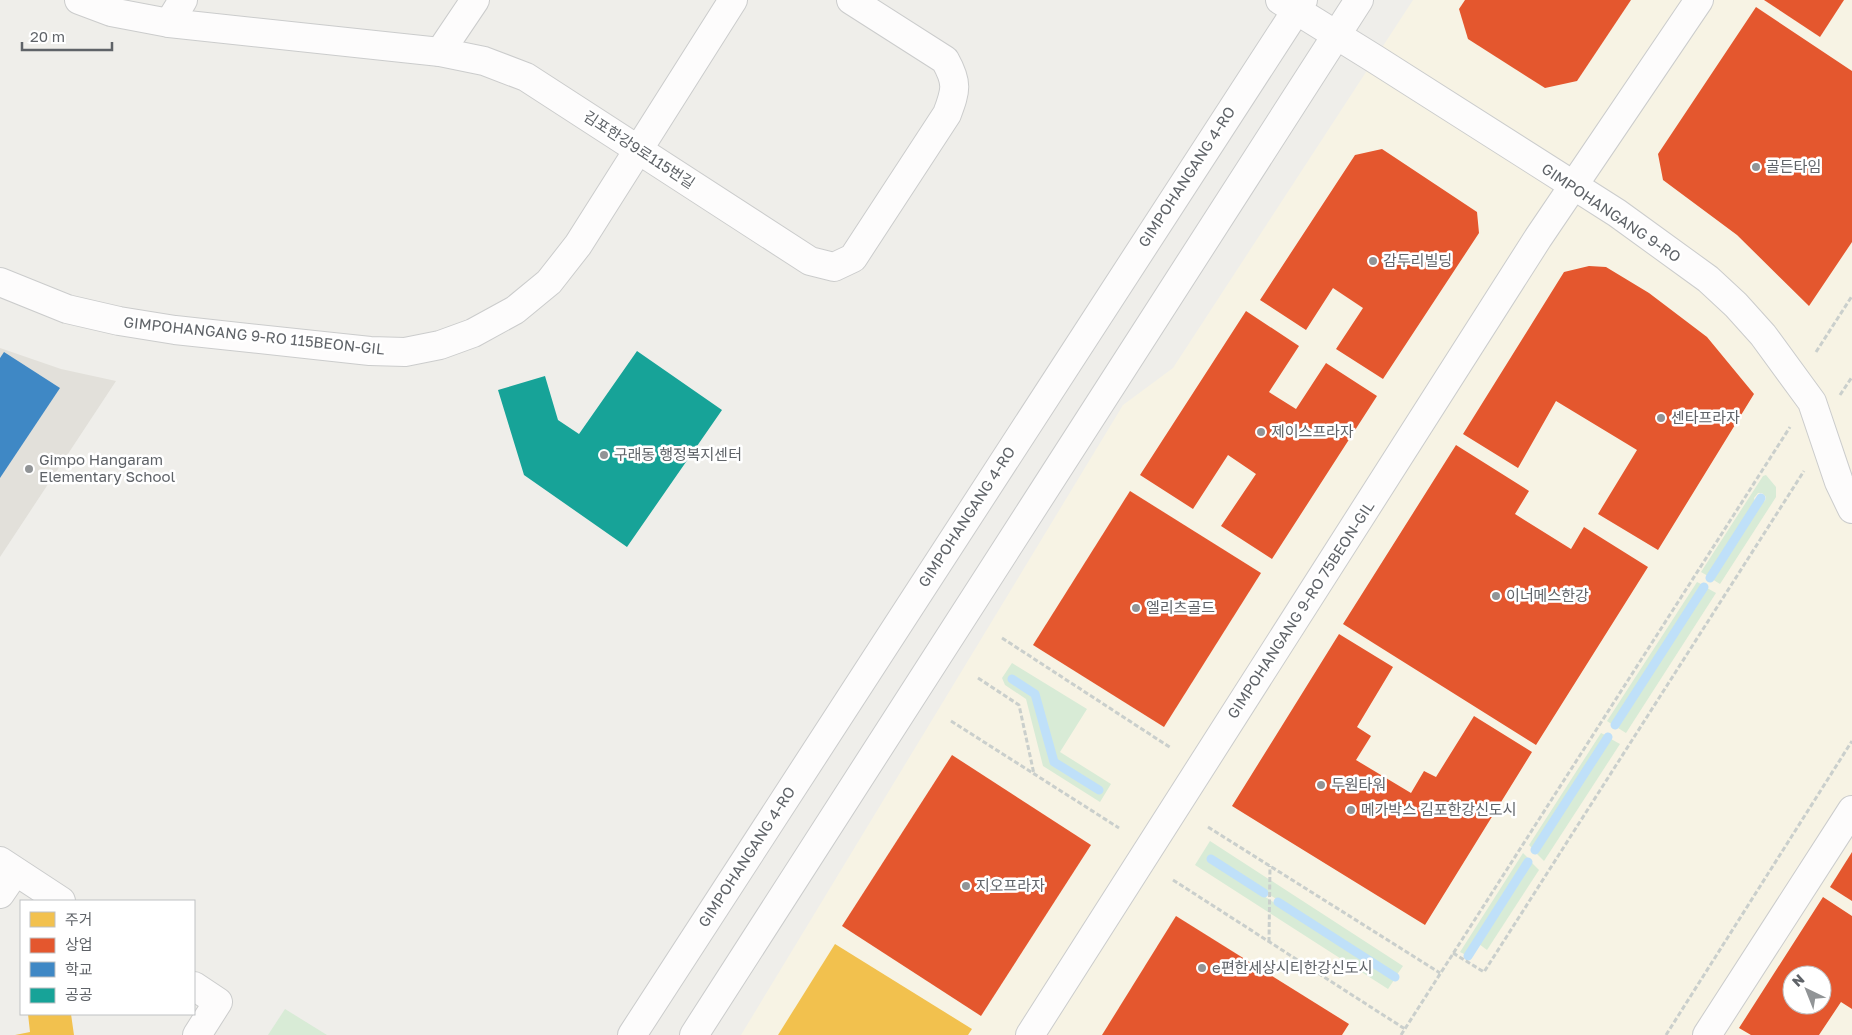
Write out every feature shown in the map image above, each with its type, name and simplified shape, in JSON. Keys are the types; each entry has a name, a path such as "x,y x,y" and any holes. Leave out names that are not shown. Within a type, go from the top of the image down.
{"street":[{"name":"김포한강9로115번길","path":"79,0 110,12 169,23 440,52 484,61 526,77 810,261 834,266 853,258 947,114 954,95 954,76 945,60 851,0"},
{"path":"169,23 183,0"},
{"path":"440,52 474,0"},
{"name":"GIMPOHANGANG 9-RO 115BEON-GIL","path":"0,282 67,309 119,321 175,330 370,351 405,352 440,344 473,333 514,310 549,282 578,245 733,0"},
{"path":"694,1035 1359,0"},
{"name":"GIMPOHANGANG 9-RO 75BEON-GIL","path":"1030,1035 1534,245 1699,0"},
{"name":"GIMPOHANGANG 9-RO","path":"1293,4 1336,35 1617,213 1708,279 1736,305 1763,335 1812,402 1840,482 1852,509"},
{"name":"GIMPOHANGANG 4-RO","path":"632,1035 1293,4"},
{"path":"1707,1035 1852,810"},
{"path":"5,876 59,900"},
{"path":"195,987 218,1002 197,1035"}],"path":[{"path":"1816,352 1852,296"},
{"path":"1840,396 1852,377"},
{"path":"1401,1035 1793,422"},
{"path":"1453,953 1484,972 1807,466"},
{"path":"1002,638 1171,748"},
{"path":"978,678 1019,705 1034,774"},
{"path":"951,721 1119,828"},
{"path":"1666,1035 1852,741"},
{"path":"1208,827 1440,973"},
{"path":"1270,866 1270,942"},
{"path":"1173,880 1405,1029"}],"shaded area":[{"path":"1413,0 1852,0 1852,1035 741,1035 1123,405 1173,368"},
{"name":"Gimpo Hangaram Elementary School","path":"0,348 61,369 116,381 0,557"}],"green space":[{"path":"1766,475 1776,487 1776,497 1720,584 1712,579 1759,504 1765,501 1766,497 1762,493 1758,493 1754,498 1755,502 1708,576 1701,572 1763,476"},
{"path":"1697,582 1703,585 1613,725 1607,721"},
{"path":"1707,588 1716,593 1626,733 1618,728"},
{"path":"1012,663 1087,709 1060,752 1111,784 1100,802 1043,766 1026,699 1005,685 1002,678","holes":["1012,677 1036,693 1056,762 1100,790 1099,792 1054,763 1034,694 1011,679"]},
{"path":"1601,733 1607,736 1534,850 1529,845"},
{"path":"1611,739 1620,744 1544,861 1537,854"},
{"path":"1210,841 1403,966 1396,976 1211,857 1208,860 1394,980 1388,989 1195,865"},
{"path":"1523,853 1528,858 1466,955 1460,952"},
{"path":"1531,862 1539,870 1487,950 1479,944"},
{"path":"285,1009 327,1035 268,1035"}],"building: 주거":[{"name":"엘리츠골드","path":"1131,512 1168,535 1155,556 1190,579 1212,544 1234,558 1139,709 1116,695 1124,682 1052,637"},
{"path":"835,944 972,1029 968,1035 778,1035"},
{"path":"28,1015 71,1015 74,1035 15,1035 30,1032"}],"building: 상업":[{"path":"1465,0 1631,0 1577,81 1545,88 1468,39 1459,9"},
{"path":"1764,0 1844,0 1820,37"},
{"name":"골든타임","path":"1756,7 1852,71 1852,242 1809,306 1737,235 1663,180 1658,154"},
{"name":"감두리빌딩","path":"1382,149 1477,212 1479,233 1383,379 1336,349 1363,308 1333,288 1306,330 1260,300 1355,155"},
{"name":"센타프라자","path":"1589,266 1606,267 1649,293 1707,337 1754,394 1658,550 1598,514 1637,450 1556,401 1518,468 1463,434 1564,272"},
{"name":"제이스프라자","path":"1246,311 1299,346 1269,392 1296,409 1326,363 1377,396 1272,559 1221,526 1256,474 1228,455 1193,509 1140,475"},
{"name":"이너메스한강","path":"1456,445 1529,491 1515,514 1571,549 1584,527 1648,567 1536,745 1343,624"},
{"path":"1130,491 1261,573 1164,727 1033,645"},
{"name":"두원타워","path":"1339,634 1393,667 1357,727 1371,736 1356,760 1411,793 1424,771 1436,777 1474,716 1532,752 1425,925 1232,806"},
{"name":"지오프라자","path":"952,755 1091,845 981,1016 842,926"},
{"path":"1852,852 1852,901 1830,887"},
{"path":"1823,897 1852,916 1852,1009 1841,1002 1819,1035 1751,1035 1739,1028"},
{"name":"e편한세상시티한강신도시","path":"1176,916 1349,1024 1342,1035 1102,1035"}],"building: 학교":[{"path":"4,352 60,388 0,478 0,358"}],"building: 공공":[{"name":"구래동 행정복지센터","path":"637,351 722,410 627,547 524,475 498,390 545,376 558,420 579,434"}],"waterway":[{"path":"1710,578 1761,498"},
{"path":"1615,725 1704,587"},
{"path":"1012,679 1035,694 1054,762 1099,790"},
{"path":"1535,850 1608,737"},
{"path":"1211,859 1264,893"},
{"path":"1468,956 1528,862"},
{"path":"1278,902 1395,977"}],"place":[{"name":"골든타임","path":"1756,167"},
{"name":"감두리빌딩","path":"1373,261"},
{"name":"센타프라자","path":"1661,418"},
{"name":"제이스프라자","path":"1261,432"},
{"name":"구래동 행정복지센터","path":"604,455"},
{"name":"Gimpo Hangaram Elementary School","path":"29,469"},
{"name":"이너메스한강","path":"1496,596"},
{"name":"엘리츠골드","path":"1136,608"},
{"name":"두원타워","path":"1321,785"},
{"name":"메가박스 김포한강신도시","path":"1351,810"},
{"name":"지오프라자","path":"966,886"},
{"name":"e편한세상시티한강신도시","path":"1202,968"}]}
